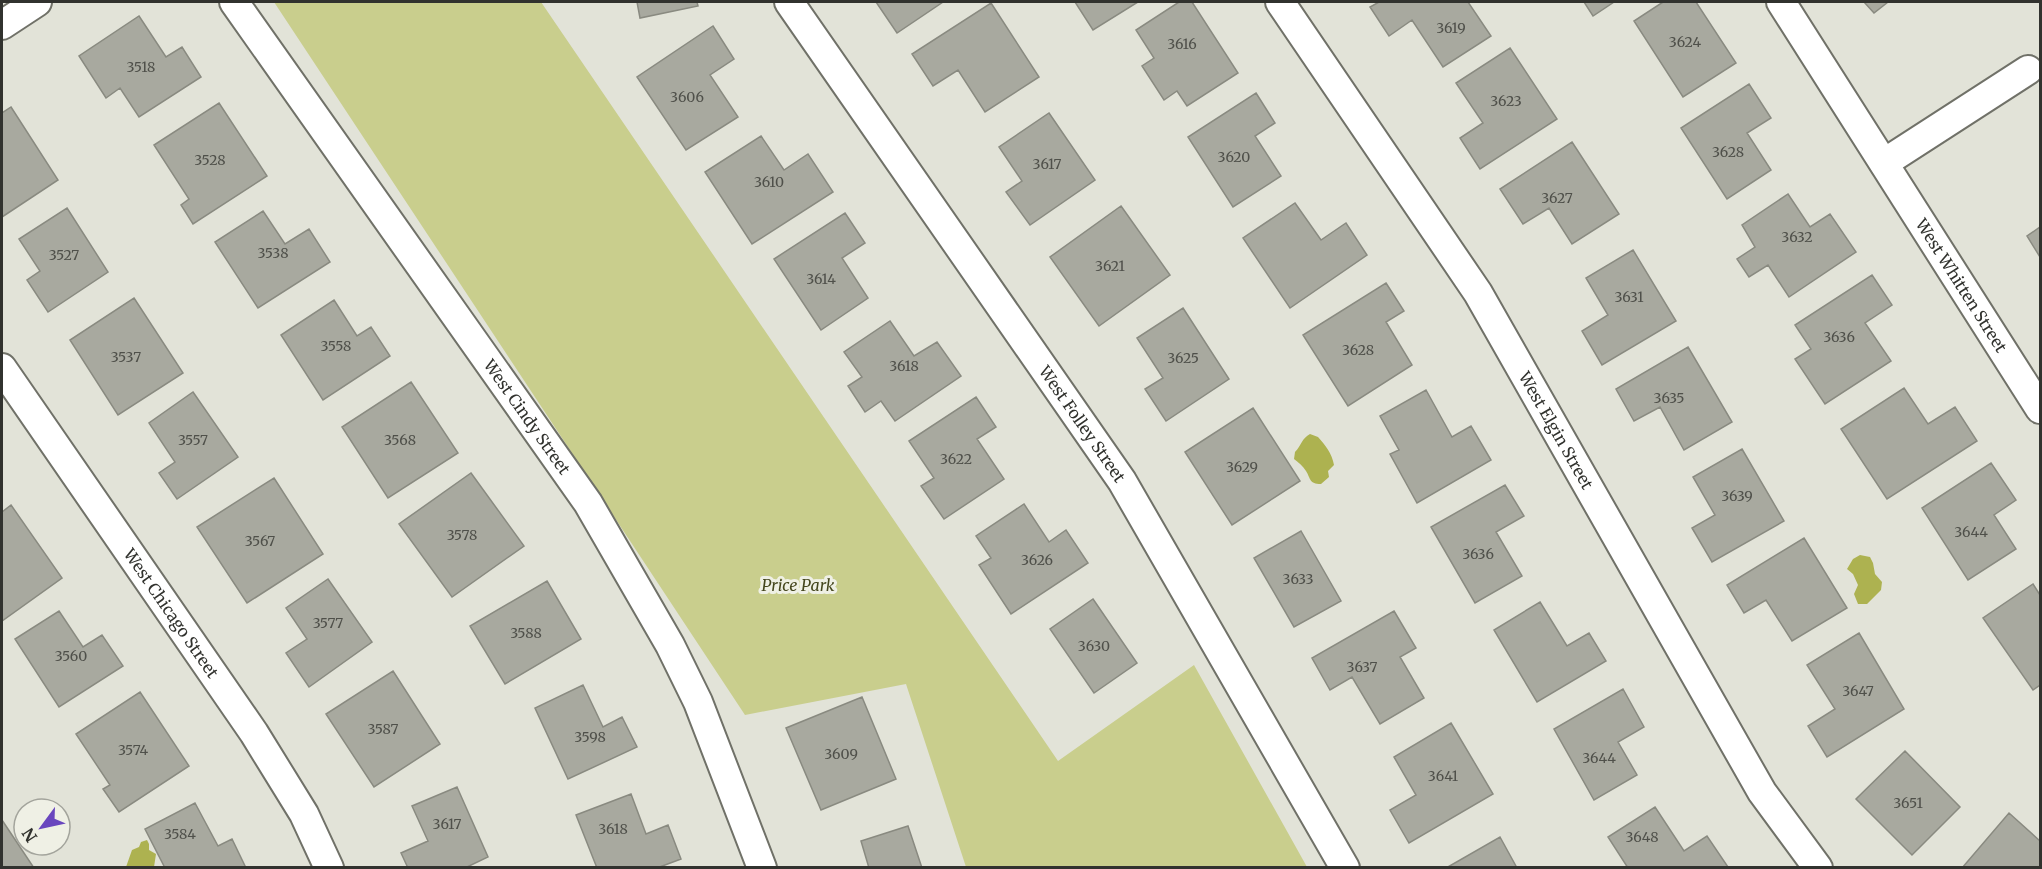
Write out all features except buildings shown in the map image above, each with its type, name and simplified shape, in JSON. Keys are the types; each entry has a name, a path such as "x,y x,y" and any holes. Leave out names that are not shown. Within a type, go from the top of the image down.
{"street":[{"path":"2,25 37,2"},
{"name":"West Cindy Street","path":"234,2 588,503 670,645 698,702 762,867"},
{"name":"West Folley Street","path":"789,2 1122,481 1345,867"},
{"name":"West Elgin Street","path":"1280,2 1478,293 1762,792 1818,867"},
{"name":"West Whitten Street","path":"1781,2 2040,409"},
{"path":"1884,163 2028,70"},
{"name":"West Chicago Street","path":"2,368 254,733 304,814 329,867"}],"green space":[{"name":"Price Park","path":"274,2 541,2 1058,761 1194,665 1307,867 966,867 906,684 745,715"}],"shaded area":[{"path":"1310,434 1318,437 1326,446 1334,465 1328,471 1329,477 1321,484 1312,482 1303,467 1294,459 1295,452"},
{"path":"1860,555 1870,557 1875,574 1882,582 1881,590 1867,604 1858,604 1854,594 1858,585 1853,574 1847,569 1853,559"},
{"path":"147,840 149,850 156,854 154,867 126,867 132,850"}]}
